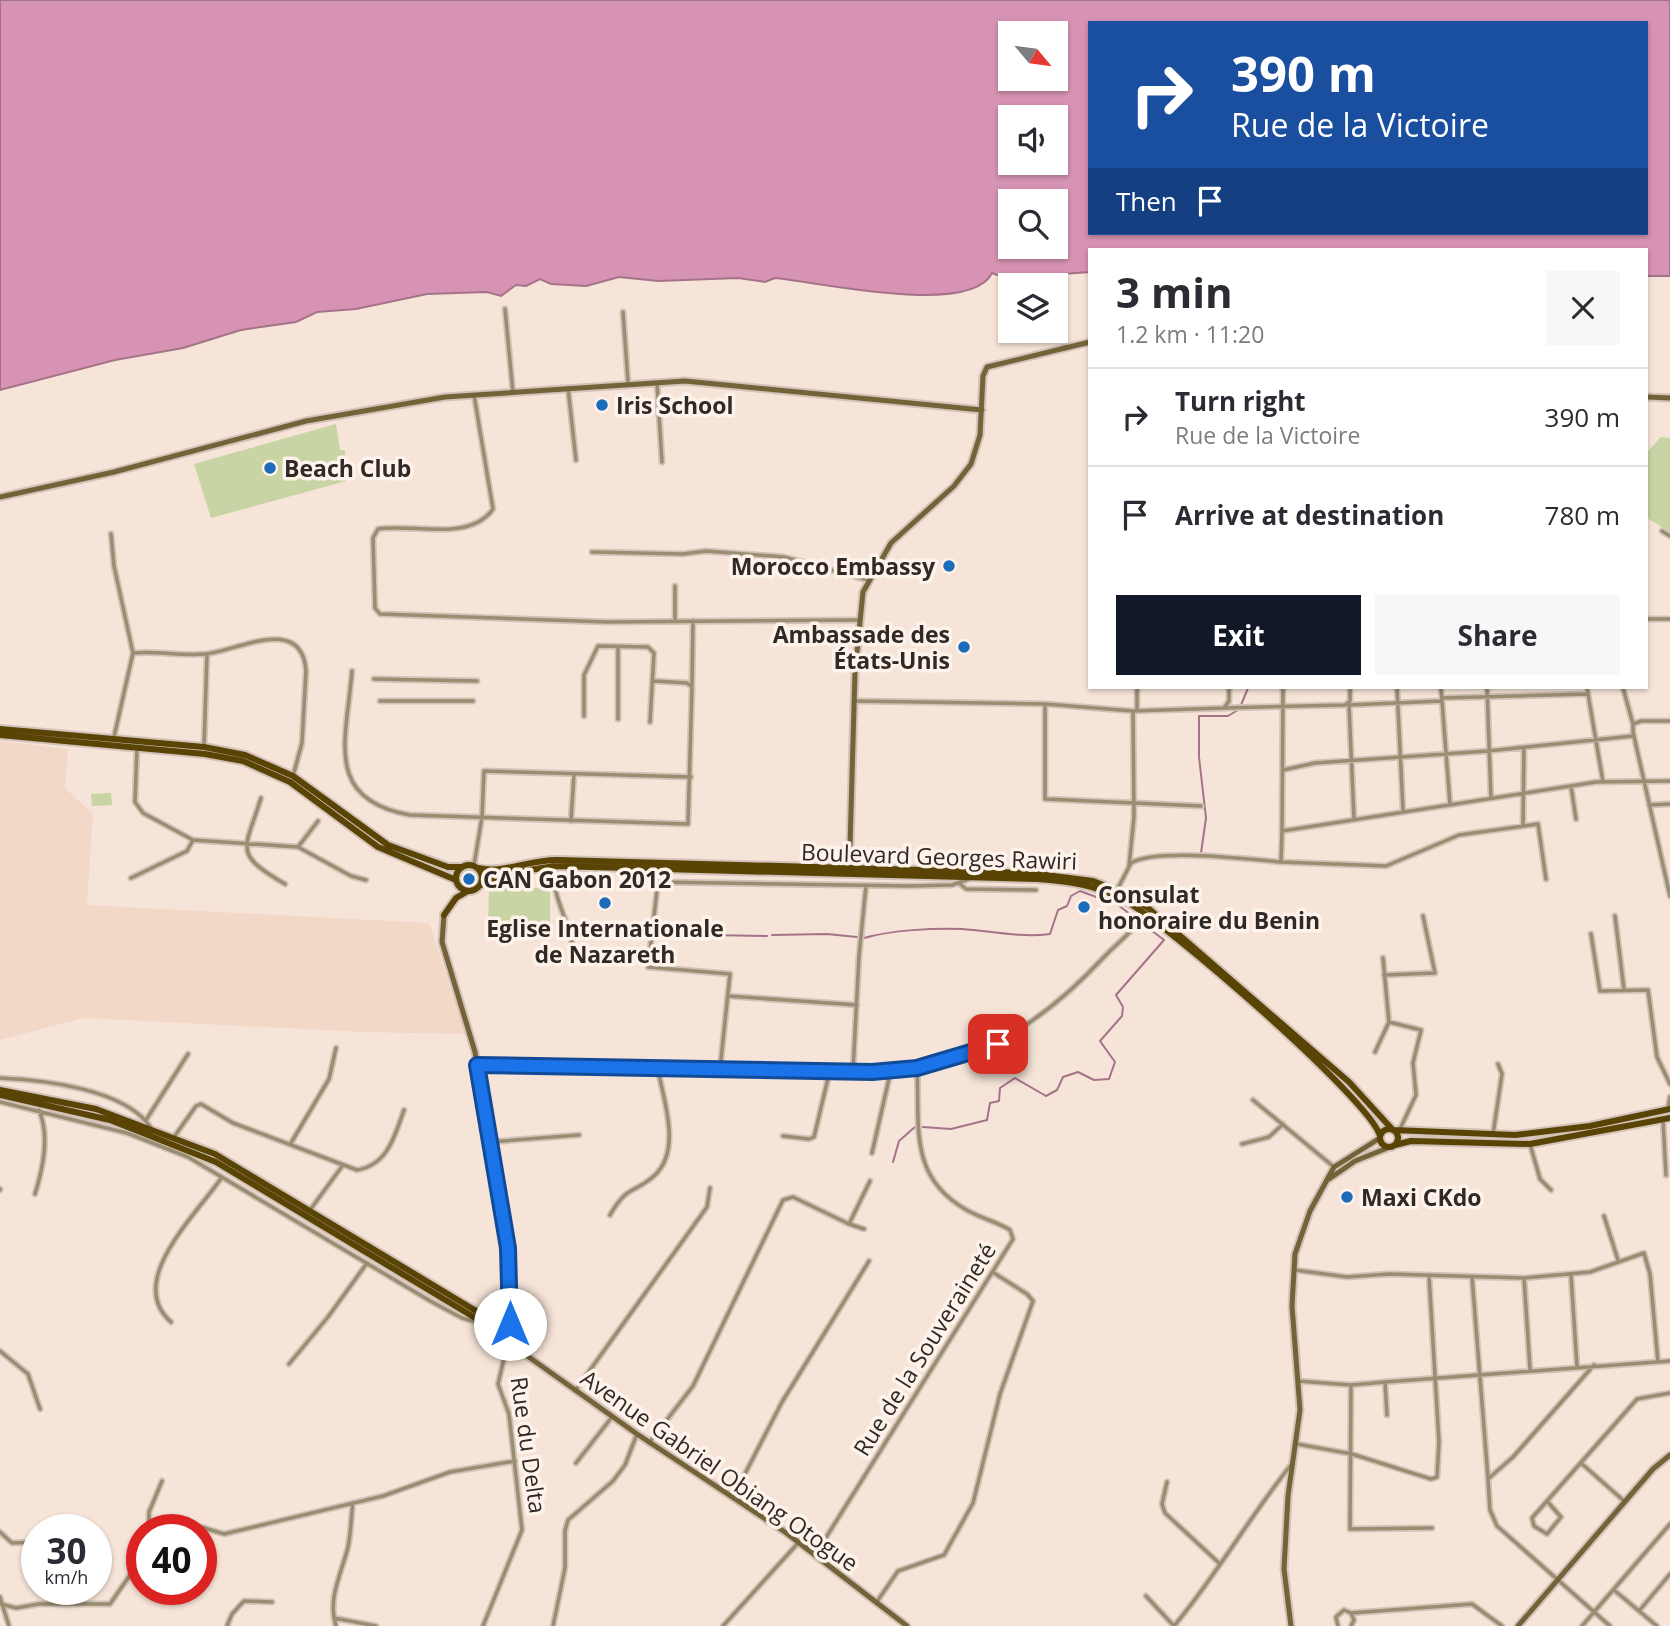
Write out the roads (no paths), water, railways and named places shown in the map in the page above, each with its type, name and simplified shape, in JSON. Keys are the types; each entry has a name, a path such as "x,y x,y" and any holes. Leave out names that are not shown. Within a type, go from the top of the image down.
{"main road":[{"path":"0,729 204,747 255,758 293,776 383,843 448,867 476,867 482,876 481,885 456,898 444,915"},
{"path":"0,735 223,757 268,770 295,786 378,848 456,881 468,891"},
{"name":"Boulevard Georges Rawiri","path":"476,867 495,869 553,859 1054,874 1085,879 1116,890 1163,918 1349,1082 1396,1129"},
{"name":"Boulevard Georges Rawiri","path":"481,885 495,876 555,866 1051,880 1082,884 1113,894 1345,1087 1371,1116 1380,1137"},
{"path":"444,915 462,867"},
{"path":"0,1090 82,1106 151,1128 218,1156 310,1210 499,1329"},
{"path":"0,1095 93,1115 213,1160 499,1329"},
{"path":"1666,1119 1531,1144 1411,1141 1393,1146 1383,1145 1380,1137 1385,1130 1396,1129 1493,1136 1563,1130 1669,1110"},
{"path":"1393,1146 1398,1136 1396,1129"}],"street":[{"path":"505,309 513,393"},
{"path":"623,312 628,382"},
{"path":"859,869 852,864 849,855 858,620 861,597 868,580 896,538 967,471 978,442 983,376 987,367 1088,342"},
{"path":"657,381 662,462"},
{"path":"0,498 114,472 306,421 384,406 474,395 657,381 736,385 982,410"},
{"path":"568,388 576,460"},
{"path":"474,395 493,509 483,518 462,526 378,529 373,538 377,612 607,622 858,620"},
{"path":"1648,397 1670,398"},
{"path":"1662,531 1670,536"},
{"path":"111,534 114,565 133,653 114,738"},
{"path":"592,552 683,554 706,551 784,557 868,580"},
{"path":"675,586 675,620"},
{"path":"1648,619 1670,619"},
{"path":"352,671 345,765 350,782 368,799 389,810 410,815 688,824 693,621"},
{"path":"133,653 207,654 275,638 293,646 306,665 301,753 293,776"},
{"path":"584,716 584,676 600,645 651,647 654,653 654,681 650,722"},
{"path":"618,647 618,719"},
{"path":"204,747 207,654"},
{"path":"374,679 477,681"},
{"path":"654,681 687,683 692,687"},
{"path":"1116,890 1129,866 1138,689"},
{"path":"1224,708 1229,701 1229,689"},
{"path":"1281,862 1283,689"},
{"path":"1350,689 1350,701 1347,705 1354,818"},
{"path":"1397,689 1403,810"},
{"path":"1441,689 1450,804"},
{"path":"1487,689 1491,798"},
{"path":"1587,689 1603,782"},
{"path":"1623,689 1670,896"},
{"path":"854,701 1045,704 1135,711 1283,709 1399,704 1442,699 1588,694"},
{"path":"380,701 473,701"},
{"path":"1045,704 1042,796 1045,799 1201,806"},
{"path":"1633,724 1640,721 1670,721"},
{"path":"1283,770 1315,764 1488,751 1633,736"},
{"path":"1523,825 1524,747"},
{"path":"137,748 134,787 138,808 193,840 298,847 351,876 366,880"},
{"path":"476,867 484,771 691,777"},
{"path":"571,821 574,774"},
{"path":"1282,831 1403,810 1571,786 1603,782 1670,781"},
{"path":"1571,786 1576,819"},
{"path":"261,797 247,844 247,855 252,862 285,884"},
{"path":"1649,805 1670,804"},
{"path":"298,847 317,821"},
{"path":"1129,866 1142,859 1180,856 1386,866 1459,835 1523,825 1541,826 1546,879"},
{"path":"131,878 187,851 193,840"},
{"path":"838,868 845,864 849,855"},
{"path":"555,866 555,887 570,929 573,949"},
{"path":"615,867 658,882 866,886 959,883 971,878"},
{"path":"658,882 648,967 728,972 720,1069"},
{"path":"959,883 966,888 1036,890"},
{"path":"853,1071 866,886"},
{"path":"444,915 442,942 477,1065 509,1258 510,1324 518,1332 517,1340 509,1345 498,1340 499,1329 510,1324"},
{"path":"1384,975 1435,973 1423,916"},
{"path":"1615,916 1624,990"},
{"path":"477,1065 658,1070 853,1071 917,1068 986,1049 1012,1035 1060,999 1142,919"},
{"path":"1591,934 1600,990 1648,990 1657,1057 1670,1083"},
{"path":"1375,1052 1389,1023 1383,958"},
{"path":"728,996 857,1005"},
{"path":"1389,1023 1421,1030 1413,1063 1416,1095 1396,1129"},
{"path":"291,1144 329,1079 336,1048"},
{"path":"146,1120 188,1054"},
{"path":"1493,1136 1502,1074 1498,1064"},
{"name":"Rue de la Souveraineté","path":"815,1555 1010,1247 1013,1234 1002,1225 955,1202 934,1181 922,1162 917,1068"},
{"path":"610,1215 625,1192 656,1174 667,1150 667,1115 658,1070"},
{"path":"783,1136 809,1139 814,1137 830,1070"},
{"path":"872,1153 891,1070"},
{"path":"0,1078 58,1085 117,1100 146,1120 151,1128"},
{"path":"1669,1110 1670,1097"},
{"path":"1253,1100 1334,1167"},
{"path":"0,1102 38,1109 135,1136 188,1157 455,1315 479,1324 486,1323"},
{"path":"174,1138 199,1104 233,1123 343,1165 363,1169 382,1157 390,1148 404,1110"},
{"path":"35,1194 44,1141 44,1126 38,1109"},
{"path":"1666,1119 1666,1175"},
{"path":"1242,1144 1269,1137 1283,1124"},
{"path":"490,1142 579,1135"},
{"path":"1291,1626 1284,1569 1292,1463 1297,1444 1300,1410 1293,1270 1301,1230 1334,1167 1380,1137"},
{"path":"1531,1144 1540,1179 1551,1189"},
{"path":"1326,1181 1355,1161 1393,1146"},
{"path":"310,1210 343,1165"},
{"path":"172,1322 158,1308 156,1278 195,1212 222,1177"},
{"path":"849,1224 870,1181"},
{"path":"575,1391 707,1208 710,1188"},
{"path":"649,1443 693,1386 783,1200 793,1197 864,1229"},
{"path":"1604,1216 1618,1260"},
{"path":"1293,1270 1351,1278 1389,1274 1524,1278 1571,1275 1642,1252 1646,1256 1658,1362"},
{"path":"733,1497 782,1402 869,1261"},
{"path":"289,1364 334,1310 367,1263"},
{"path":"876,1603 898,1571 940,1558 973,1503 1000,1394 1033,1301 994,1272"},
{"path":"1571,1275 1577,1366"},
{"path":"1297,1444 1352,1454 1435,1479 1439,1470 1439,1442 1433,1377 1430,1276"},
{"path":"1472,1277 1488,1479 1494,1522 1610,1626"},
{"path":"1524,1278 1530,1369"},
{"name":"Avenue Gabriel Obiang Otogue","path":"509,1345 649,1443 799,1542 907,1626"},
{"name":"Rue du Delta","path":"483,1626 522,1530 509,1415 498,1384 509,1345"},
{"path":"0,1351 29,1374 40,1409"},
{"path":"1298,1381 1351,1385 1530,1369 1670,1361"},
{"path":"1488,1479 1513,1457 1594,1365"},
{"path":"1385,1382 1387,1415"},
{"path":"1351,1385 1352,1531 1432,1528"},
{"path":"1547,1501 1561,1517 1547,1534 1534,1526 1531,1520 1547,1501 1637,1399 1670,1393"},
{"path":"576,1463 612,1417"},
{"path":"553,1626 565,1568 565,1531 568,1520 613,1481 625,1465 637,1434"},
{"path":"1518,1626 1653,1469 1670,1455"},
{"path":"162,1481 149,1512 149,1526 198,1527 224,1534 415,1486 450,1472 514,1461"},
{"path":"1146,1596 1174,1626 1204,1590 1219,1563 1292,1463"},
{"path":"1581,1463 1625,1502"},
{"path":"1167,1482 1162,1504 1165,1513 1219,1563"},
{"path":"336,1626 334,1618 339,1567 348,1545 353,1503"},
{"path":"1582,1626 1670,1524"},
{"path":"0,1532 12,1543 21,1543"},
{"path":"723,1626 799,1542"},
{"path":"1639,1611 1670,1574"},
{"path":"112,1601 126,1581"},
{"path":"1614,1590 1657,1626"},
{"path":"0,1597 9,1626"},
{"path":"227,1626 232,1614 244,1601 272,1602"},
{"path":"1,1604 16,1608 52,1605"},
{"path":"1339,1626 1338,1614 1344,1610 1351,1613 1472,1604 1502,1626"},
{"path":"1351,1613 1354,1620 1351,1626"},
{"path":"334,1618 376,1626"}],"waterway":[{"path":"1241,705 1248,689"},
{"path":"1201,853 1206,818 1199,757 1199,716 1228,716 1238,710"},
{"path":"864,938 900,931 938,929 1017,935 1050,934 1058,910 1067,906 1071,896 1080,891 1118,905 1164,940 1116,995 1123,1007 1122,1016 1100,1041 1115,1062 1109,1079 1094,1080 1078,1072 1063,1077 1057,1090 1046,1096 1015,1078 1000,1088 999,1101 990,1103 987,1120 951,1129 923,1127"},
{"path":"594,933 610,929 649,934"},
{"path":"655,934 767,936"},
{"path":"772,935 827,934 857,937"},
{"path":"893,1162 899,1141 916,1126"}],"place":[{"name":"Iris School","path":"602,405"},
{"name":"Beach Club","path":"270,468"},
{"name":"Morocco Embassy","path":"949,566"},
{"name":"Ambassade des États-Unis","path":"964,647"},
{"name":"CAN Gabon 2012","path":"469,879"},
{"name":"Eglise Internationale de Nazareth","path":"605,903"},
{"name":"Consulat honoraire du Benin","path":"1084,907"},
{"name":"Maxi CKdo","path":"1347,1197"}]}
